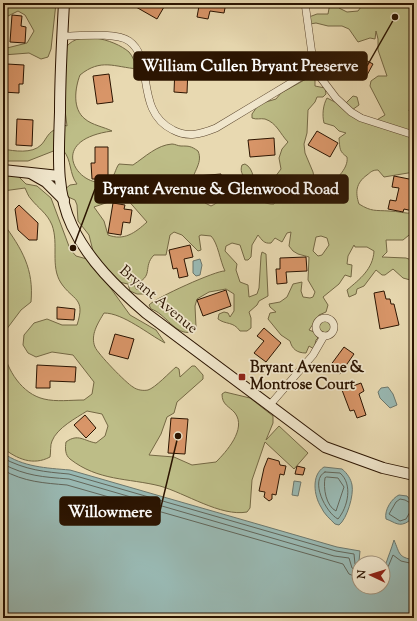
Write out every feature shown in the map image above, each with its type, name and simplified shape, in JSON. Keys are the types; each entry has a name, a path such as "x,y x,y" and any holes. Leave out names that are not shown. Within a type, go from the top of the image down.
{"main road":[{"name":"Bryant Avenue","path":"64,3 58,176 72,225 81,243 108,278 146,313 325,447 383,468 414,475"},
{"path":"3,170 58,176"},
{"path":"28,172 46,182 64,200"}],"street":[{"path":"305,3 314,69 336,98 356,115 368,121 414,135"},
{"path":"62,36 106,36 121,37 128,40 139,53 149,100 154,114 168,128 185,135 200,135 216,128 314,69"},
{"path":"270,406 313,355 324,336"}],"green space":[{"path":"3,3 56,3 51,49 48,57 41,59 29,53 3,55 3,49 27,43 34,31 25,15 18,11 8,16 3,22"},
{"path":"330,3 339,3 339,8 347,12 358,11 364,3 414,3 414,52 411,64 414,71 412,80 414,93 409,111 414,115 414,172 384,177 378,170 373,171 361,181 357,188 357,196 359,204 367,208 414,213 414,231 403,240 386,240 387,252 382,257 406,258 414,261 414,281 403,278 393,269 385,275 382,275 376,270 364,286 357,289 356,294 349,297 347,290 365,273 371,263 374,251 367,247 355,247 354,245 348,256 347,264 352,265 351,277 345,275 339,284 323,297 328,305 326,312 319,315 309,330 314,332 318,338 314,349 309,346 306,353 295,350 290,341 281,335 268,319 270,313 276,312 270,307 269,304 280,302 287,297 293,284 302,282 301,291 303,297 313,297 315,292 308,280 309,257 298,254 289,246 291,232 287,233 282,242 275,238 271,243 265,242 258,235 252,245 251,257 248,260 245,260 240,245 232,243 226,246 225,251 237,264 236,270 240,282 248,285 249,297 257,294 259,288 262,252 266,254 268,296 259,301 257,305 249,312 251,318 251,328 247,331 240,331 232,324 218,319 219,314 224,312 228,313 230,317 234,311 234,294 226,289 209,292 197,299 195,306 196,327 191,332 180,331 156,311 151,309 149,305 186,285 225,271 211,236 199,236 201,250 198,251 182,235 174,232 170,235 166,255 154,255 144,278 134,284 136,289 144,291 147,294 137,294 130,291 128,284 119,282 110,275 93,251 89,235 78,221 77,205 75,200 66,196 64,190 70,185 77,184 74,180 68,158 63,150 56,150 28,161 3,161 3,149 23,151 33,150 41,145 48,135 54,130 56,136 64,125 67,126 65,110 64,51 69,44 76,40 95,38 114,43 129,52 138,69 101,65 80,75 76,92 76,104 78,110 85,119 91,123 112,131 90,137 78,145 73,155 74,164 80,173 89,180 99,182 109,180 113,177 119,164 133,165 156,149 173,144 194,148 198,151 199,160 191,184 191,189 205,203 211,206 222,198 226,190 231,185 244,181 245,178 241,169 242,165 245,164 250,169 254,181 253,190 251,193 261,201 268,204 274,204 277,199 274,191 277,184 275,177 281,169 279,158 282,149 288,142 273,123 265,119 252,118 252,114 259,104 276,99 281,93 308,78 315,80 315,86 325,88 326,94 323,97 317,97 315,102 308,110 307,133 304,144 305,153 313,172 316,188 325,190 340,175 346,166 347,161 347,157 340,149 339,138 346,133 339,131 334,126 324,123 323,110 327,98 341,105 346,103 353,96 357,97 359,105 352,110 375,121 385,115 370,86 371,81 378,76 387,76 378,50 376,31 375,39 370,38 358,42 349,29 342,26 328,26 316,23 310,24 309,17 317,14 328,14","holes":["123,197 126,198 147,222 134,233 114,237 108,235 104,221 94,207","321,236 327,238 329,245 322,255 318,256 313,251 316,237"]},
{"path":"3,173 17,175 26,184 37,186 51,198 70,249 76,256 87,259 99,272 130,315 156,330 165,343 119,316 104,313 95,329 93,338 97,351 106,362 129,384 138,390 151,389 176,367 179,369 180,377 192,366 195,366 203,375 203,379 177,402 174,413 167,417 161,434 149,455 174,457 192,465 216,462 234,440 238,426 238,419 235,413 223,401 222,394 225,392 250,398 273,416 273,423 266,440 279,426 308,453 294,469 265,442 252,480 250,508 247,512 237,513 226,511 203,504 160,486 102,475 81,466 70,459 67,456 66,442 70,439 81,438 96,443 105,436 108,426 102,414 87,411 67,424 54,436 51,444 50,457 44,460 25,460 3,448 3,349 12,373 22,387 44,399 64,401 84,400 92,394 94,382 73,355 52,352 36,357 28,353 23,345 24,335 34,323 47,319 62,325 77,325 80,309 77,300 61,283 58,276 55,262 54,232 50,221 30,198 25,188 3,191"},
{"path":"3,223 16,242 25,260 31,279 31,302 21,310 3,334"},
{"path":"325,319 332,324 333,327 328,334 325,335 318,330 317,327 322,320"}],"water":[{"path":"200,259 202,265 200,275 196,276 193,273 193,261"},
{"path":"388,387 393,394 397,405 390,408 380,398 378,392 381,388"},
{"path":"3,453 11,458 27,464 70,470 337,547 360,551 360,555 351,555 351,595 391,595 391,555 389,555 394,540 402,556 414,560 414,618 3,618"},
{"path":"324,467 342,469 346,472 351,483 352,495 349,506 345,518 339,525 335,524 322,510 315,492 315,480 317,475"},
{"path":"294,481 301,482 298,496 292,495"},
{"path":"399,495 407,496 414,505 409,521 402,524 397,524 386,519 386,512 389,505"}],"building":[{"path":"129,3 156,3 164,7 157,19"},
{"path":"205,3 226,3 224,13 210,11 208,19 197,17 199,6 204,7"},
{"path":"12,15 22,16 21,26 26,27 25,43 10,42"},
{"path":"354,54 373,64 366,77 347,67"},
{"path":"7,64 24,65 23,84 19,84 19,93 3,92 3,83 6,83"},
{"path":"175,67 188,68 187,93 174,92"},
{"path":"109,74 113,102 97,104 93,76"},
{"path":"17,119 33,120 32,146 16,145"},
{"path":"317,131 338,143 330,157 308,145"},
{"path":"274,138 275,155 250,157 248,140"},
{"path":"95,147 108,147 108,179 92,179 91,163 95,163"},
{"path":"221,174 222,188 213,189 214,199 206,200 205,194 198,194 197,176"},
{"path":"394,176 414,180 413,211 404,209 403,212 388,209 390,200 396,201 399,188 392,187"},
{"path":"113,203 125,205 124,209 132,210 130,223 123,222 121,235 108,233"},
{"path":"19,205 38,223 37,240 29,240 18,230 15,209"},
{"path":"190,245 193,257 184,259 188,276 179,278 177,268 173,269 169,250"},
{"path":"306,257 307,271 286,272 287,283 277,284 276,269 280,269 280,258"},
{"path":"226,290 231,306 203,316 197,300"},
{"path":"384,291 386,299 390,299 391,304 394,304 399,325 380,329 374,293"},
{"path":"57,307 75,309 74,320 57,319"},
{"path":"264,328 281,343 266,362 254,353 264,341 257,336"},
{"path":"115,334 134,339 128,359 109,354"},
{"path":"344,347 354,354 340,374 330,366"},
{"path":"37,365 76,367 75,382 50,381 50,388 36,388"},
{"path":"361,383 364,391 359,394 366,415 357,418 354,410 350,411 342,390"},
{"path":"85,415 96,428 86,438 74,425"},
{"path":"171,418 188,419 185,454 168,453"},
{"path":"268,458 279,461 280,465 286,466 284,475 280,474 276,495 272,494 272,499 269,501 264,497 265,492 259,491 264,468"},
{"path":"297,466 305,468 303,475 295,474"}],"place":[{"name":"William Cullen Bryant Preserve","path":"395,17"},
{"name":"Bryant Avenue & Glenwood Road","path":"73,248"},
{"name":"Bryant Avenue & Montrose Court","path":"242,377"},
{"name":"Willowmere","path":"178,436"}]}
